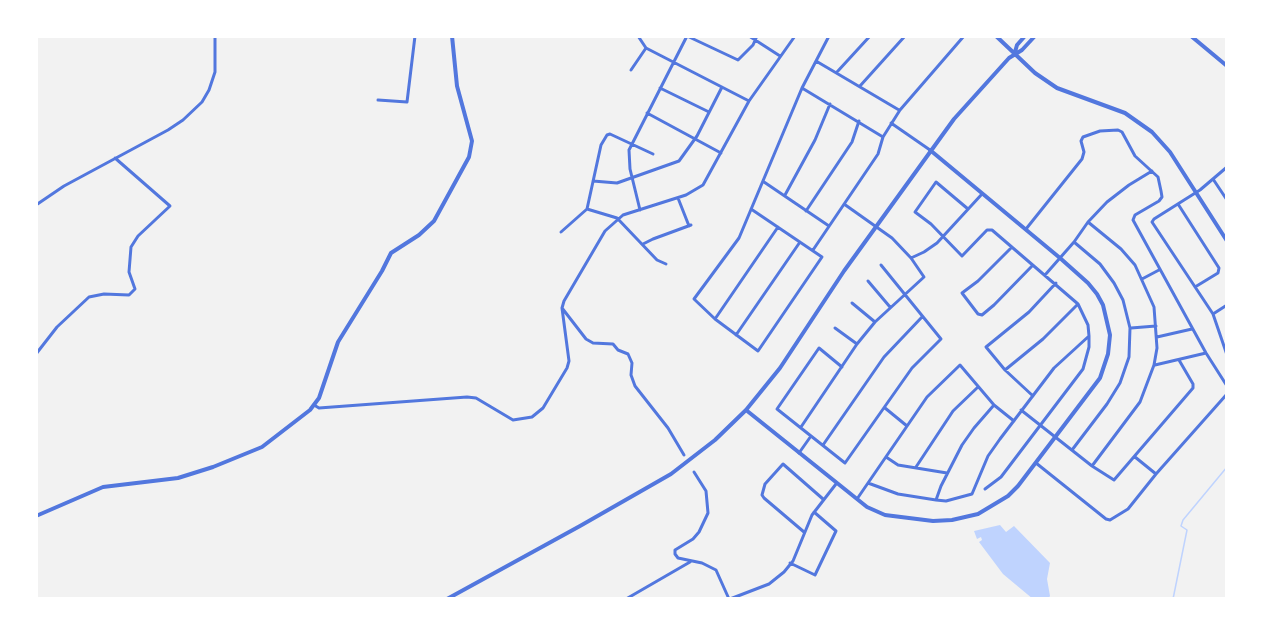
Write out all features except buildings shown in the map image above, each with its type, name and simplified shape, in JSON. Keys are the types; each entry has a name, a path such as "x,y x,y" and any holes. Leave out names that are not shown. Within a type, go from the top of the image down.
{"street":[{"path":"36,205 64,186 168,130 202,102 215,72 215,36"},
{"path":"378,100 407,102 415,36"},
{"path":"36,516 103,487 188,476 248,454 289,428 310,410 322,391 338,342 391,253 419,235 434,221 469,157 472,141 457,86 452,36"},
{"path":"638,36 646,48 749,102"},
{"path":"640,210 628,159 631,144 687,36 735,60 740,59 753,45 756,38"},
{"path":"749,36 756,38 780,56"},
{"path":"313,404 319,408 467,396 476,398 513,420 532,417 543,408 567,368 569,360 562,308 605,231 623,215 678,198 703,185 749,102 795,36"},
{"path":"751,209 822,257 760,348 756,350 694,299 740,238 751,209 802,88 829,36"},
{"path":"837,72 870,36"},
{"path":"860,86 905,36"},
{"path":"813,250 878,154 891,123 900,110 964,36"},
{"path":"996,36 1035,73 1058,88 1115,109 1144,125 1170,152 1227,241"},
{"path":"1015,53 1017,45 1025,36"},
{"path":"447,599 671,474 715,440 746,410 780,368 930,150 970,100 1015,53 1022,50 1035,36"},
{"path":"1191,36 1227,66"},
{"path":"631,70 646,48"},
{"path":"816,61 900,110"},
{"path":"593,181 612,184 675,164 686,154 722,87"},
{"path":"660,88 709,112"},
{"path":"802,88 884,137"},
{"path":"785,195 811,148 830,104"},
{"path":"647,113 721,153"},
{"path":"806,210 852,142 859,121"},
{"path":"746,410 856,500 885,515 933,521 968,518 991,508 1008,496 1036,464 1100,378 1108,354 1110,335 1102,305 1088,283 930,150 891,123"},
{"path":"1026,229 1082,159 1084,152 1081,141 1083,137 1101,131 1118,130 1122,132 1136,156 1158,177 1162,197 1135,215 1133,220 1192,329 1227,386"},
{"path":"561,232 587,209 602,145 607,135 610,134 653,154"},
{"path":"36,354 57,327 89,297 104,294 129,295 135,289 129,272 131,247 138,236 170,206 115,158"},
{"path":"1227,167 1195,193 1152,222 1213,314 1227,355"},
{"path":"1045,275 1107,202 1152,171"},
{"path":"1213,179 1227,200"},
{"path":"763,181 829,226"},
{"path":"968,209 938,183 933,183 915,212 962,256 990,229 1078,304 1088,325 1089,336 1089,347 1083,369 1002,477 985,489"},
{"path":"911,258 937,243 982,194"},
{"path":"643,244 653,238 690,225 678,198"},
{"path":"801,427 857,344 875,322 924,278 911,258 892,238 844,204"},
{"path":"1178,204 1220,271 1195,287"},
{"path":"587,209 615,217 657,260 666,264"},
{"path":"1088,222 1130,257 1154,307 1157,337 1154,365 1140,402 1092,466"},
{"path":"715,318 778,227"},
{"path":"736,335 800,242"},
{"path":"1072,450 1120,383 1129,357 1131,328 1123,300 1114,283 1100,264 1074,242"},
{"path":"1012,247 978,281 962,293 978,314 982,315 994,305 1033,265"},
{"path":"842,367 819,348 777,408 845,463 912,368 941,339 881,265"},
{"path":"1142,279 1159,270"},
{"path":"868,281 890,307"},
{"path":"1033,396 1005,370 986,347 1029,312 1056,283"},
{"path":"852,303 875,322"},
{"path":"1005,370 1043,339 1078,304"},
{"path":"1213,314 1227,305"},
{"path":"562,308 586,339 593,343 613,344 618,350 628,354 632,363 631,375 635,386 668,428 684,455"},
{"path":"823,445 884,357 922,317"},
{"path":"1131,328 1156,326"},
{"path":"836,328 857,344"},
{"path":"1157,337 1192,329"},
{"path":"867,483 898,494 936,500 946,501 972,494 988,456 1058,364 1089,336"},
{"path":"1154,365 1206,353"},
{"path":"1022,411 1113,481 1192,388 1193,384 1179,360"},
{"path":"856,500 927,397 960,365 994,405 1014,421"},
{"path":"916,467 953,411 978,387"},
{"path":"1036,464 1110,520 1128,509 1227,394"},
{"path":"936,500 962,445 994,405"},
{"path":"885,408 907,426"},
{"path":"799,453 811,436"},
{"path":"886,457 898,465 947,473"},
{"path":"1135,457 1156,474"},
{"path":"804,532 764,498 762,495 765,484 783,464 823,499"},
{"path":"694,472 706,491 708,513 693,539 675,550 678,558 711,566 718,573 729,599 769,584 784,572 793,561 814,512 836,484"},
{"path":"790,562 815,575 836,531 814,512"},
{"path":"626,599 692,561"}],"water":[{"path":"1000,525 1006,532 1014,526 1050,563 1047,579 1050,596 1048,599 1033,599 1003,574 979,542 982,540 981,537 977,539 974,531"}],"waterway":[{"path":"1173,599 1187,530 1181,526 1183,520 1227,467"}]}
